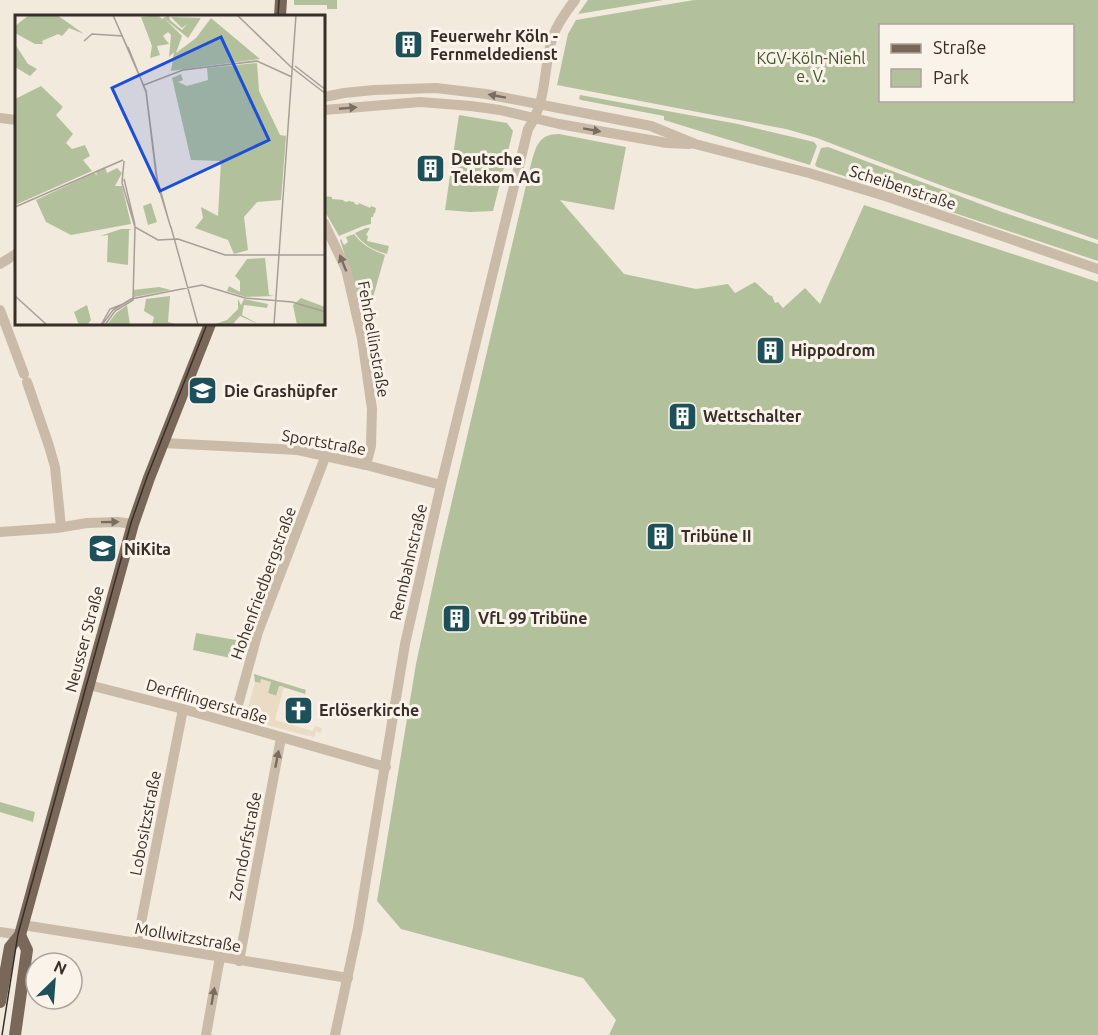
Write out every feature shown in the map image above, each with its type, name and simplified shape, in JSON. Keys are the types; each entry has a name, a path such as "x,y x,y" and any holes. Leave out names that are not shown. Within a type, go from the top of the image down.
{"main road":[{"path":"280,15 281,0"},
{"name":"Neusser Straße","path":"0,1002 10,947 22,930 133,524 209,326"},
{"name":"Neusser Straße","path":"15,1035 27,950 22,930"}],"street":[{"path":"540,104 552,38 562,18 575,0"},
{"name":"Scheibenstraße","path":"326,98 344,93 436,88 486,94 651,126 695,144 830,179 885,196 1098,269"},
{"name":"Scheibenstraße","path":"326,89 344,93"},
{"name":"Scheibenstraße","path":"326,110 435,103 471,106 648,140 695,144"},
{"name":"Rennbahnstraße","path":"335,1035 348,978 386,767 405,644 441,485 528,129 540,104"},
{"path":"0,118 15,120"},
{"name":"Fehrbellinstraße","path":"326,227 346,269 362,339 372,409 370,446 366,465"},
{"path":"0,264 15,255"},
{"path":"0,310 55,467 61,527"},
{"name":"Sportstraße","path":"163,443 298,450 326,455 441,485"},
{"name":"Hohenfriedbergstraße","path":"232,723 258,632 326,455"},
{"path":"0,532 87,523 133,524"},
{"name":"Derfflingerstraße","path":"89,685 183,709 386,767"},
{"name":"Lobositzstraße","path":"136,943 183,709"},
{"name":"Zorndorfstraße","path":"239,961 281,738"},
{"name":"Mollwitzstraße","path":"0,932 22,930 136,943 348,978"},
{"path":"206,1035 220,957"}],"green space":[{"path":"294,0 337,0 337,9 327,9 327,5 294,5"},
{"path":"588,0 663,0 578,14"},
{"name":"KGV-Köln-Niehl e. V.","path":"694,0 1098,0 1098,240 948,188 817,138 786,129 557,85 568,34 576,20"},
{"path":"580,95 738,124 814,142 817,146 810,165 664,120 664,116 581,100"},
{"path":"459,115 507,123 513,131 493,211 445,210"},
{"path":"559,134 626,147 614,210 560,200 624,274 696,289 728,284 735,293 755,282 783,308 805,288 820,304 864,205 1098,282 1098,1035 609,1035 616,1020 583,978 401,929 377,901 416,664 531,164 542,139"},
{"path":"828,147 1002,212 1098,244 1098,261 817,167 815,165 821,148"},
{"path":"326,196 376,208 371,217 371,224 339,236 326,213"},
{"path":"370,228 366,235 368,236 367,241 389,246 387,254 361,241 355,233"},
{"path":"354,234 368,247 385,255 366,322 340,240 344,245 348,242 346,237"},
{"path":"196,633 247,642 240,660 193,650"},
{"path":"254,674 306,690 305,694 280,686 277,696 267,693 260,683 255,682"},
{"path":"0,802 35,812 33,822 0,812"}],"shaded area":[{"path":"261,679 271,682 268,693 276,696 279,686 284,687 275,720 313,731 315,726 322,728 321,733 316,731 314,738 245,719 255,682 260,683"}],"tram line":[{"path":"278,15 279,0"},
{"path":"2,1035 18,934 131,523 206,326"}],"place":[{"name":"Feuerwehr Köln - Fernmeldedienst","path":"409,45"},
{"name":"Deutsche Telekom AG","path":"430,168"},
{"name":"Hippodrom","path":"770,350"},
{"name":"Die Grashüpfer","path":"203,391"},
{"name":"Wettschalter","path":"682,416"},
{"name":"Tribüne II","path":"660,536"},
{"name":"NiKita","path":"103,549"},
{"name":"VfL 99 Tribüne","path":"457,618"},
{"name":"Erlöserkirche","path":"298,710"}]}
